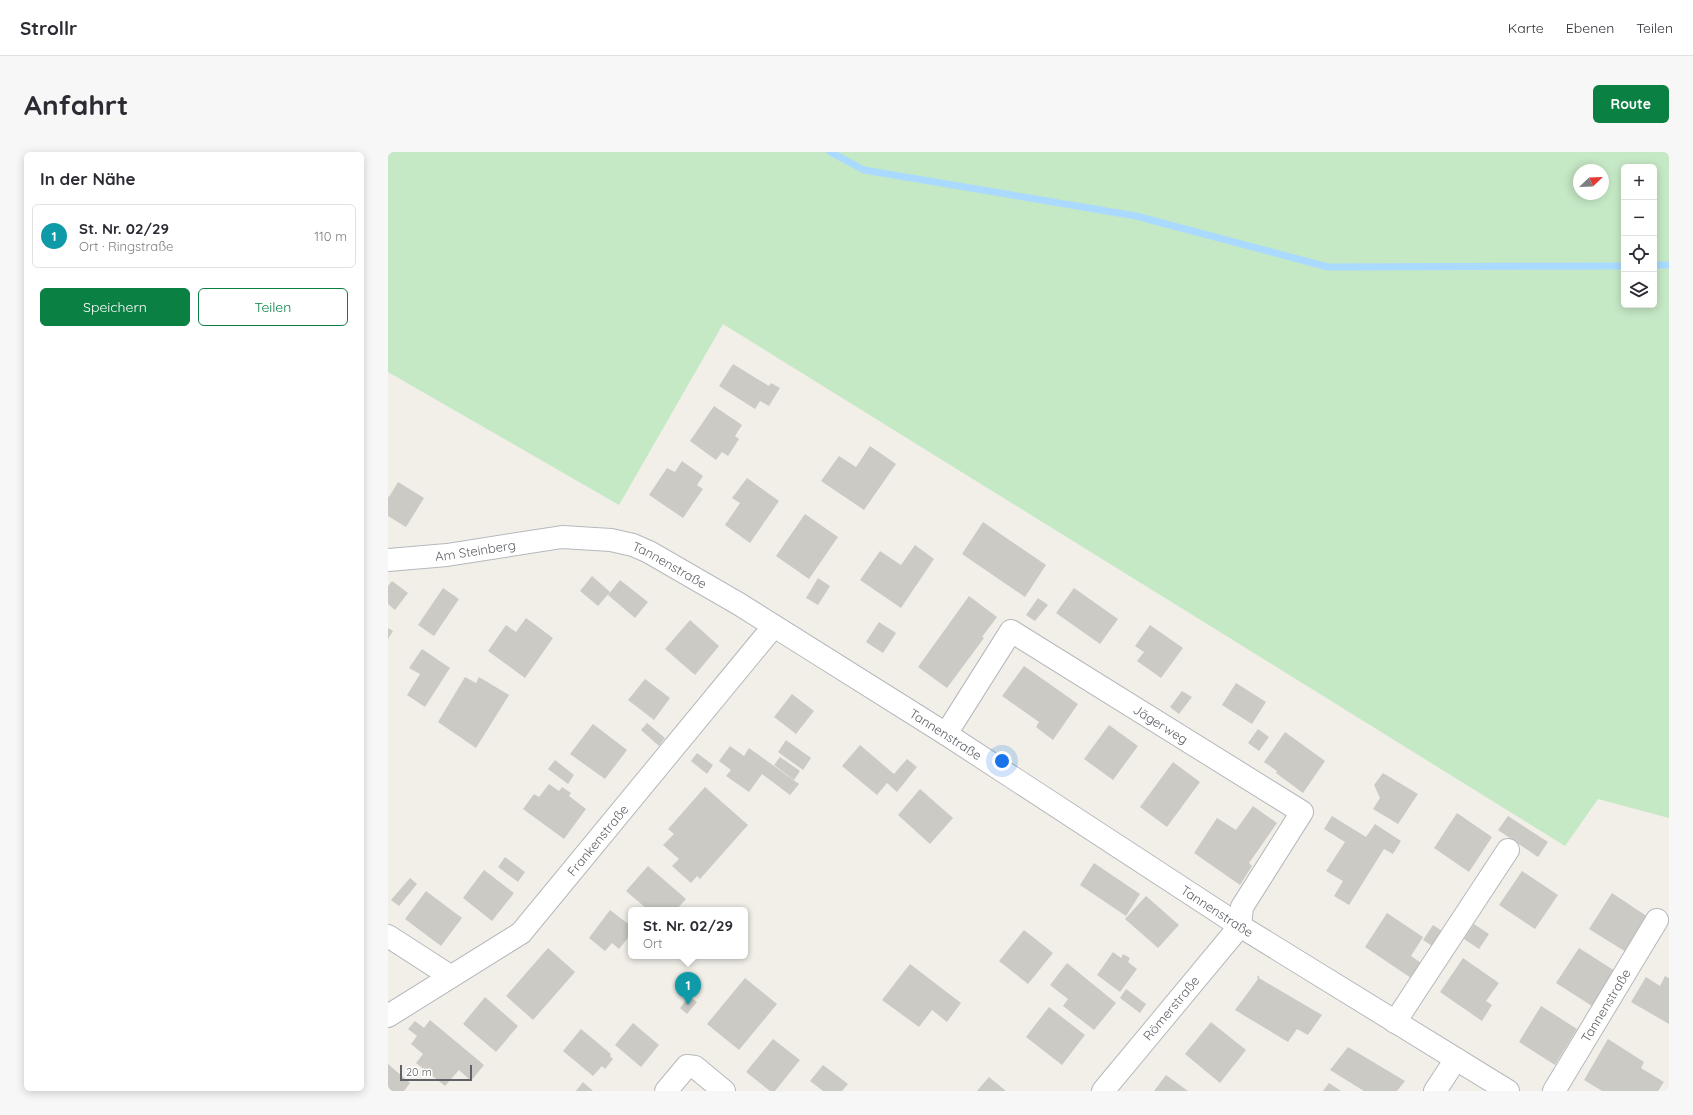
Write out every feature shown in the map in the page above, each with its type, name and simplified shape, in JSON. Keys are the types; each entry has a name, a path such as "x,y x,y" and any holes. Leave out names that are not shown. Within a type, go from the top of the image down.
{"street":[{"name":"Am Steinberg","path":"388,560 447,555 562,537"},
{"name":"Tannenstraße","path":"562,537 611,540 633,544 739,604 773,627 946,734 1240,926 1508,1091"},
{"name":"Frankenstraße","path":"388,1016 450,976 521,934 773,627"},
{"name":"Jägerweg","path":"946,734 1011,631 1302,812 1242,907 1240,926"},
{"path":"1395,1022 1508,850"},
{"name":"Tannenstraße","path":"1554,1091 1657,920"},
{"name":"Römerstraße","path":"1102,1091 1240,926"},
{"path":"388,936 450,976"},
{"path":"1435,1091 1456,1059"},
{"path":"666,1091 686,1066 695,1067 724,1091"}],"green space":[{"path":"388,152 1669,152 1669,818 1598,799 1565,846 723,324 619,505 388,372"}],"building":[{"path":"733,364 769,386 771,383 780,388 769,406 760,401 755,409 719,386"},
{"path":"714,406 742,425 735,436 739,439 728,456 722,452 716,460 690,441"},
{"path":"870,446 896,464 864,510 821,481 839,456 856,467"},
{"path":"682,461 703,476 697,485 703,489 683,518 649,495 667,468 675,472"},
{"path":"747,478 779,501 750,543 725,525 740,503 732,498"},
{"path":"398,482 424,498 406,527 388,516 388,496 389,497"},
{"path":"805,514 838,537 809,579 776,556"},
{"path":"983,522 1046,565 1025,597 962,554"},
{"path":"915,545 934,559 901,608 860,580 880,551 901,565"},
{"path":"592,576 610,592 598,606 580,591"},
{"path":"818,578 830,586 818,605 806,598"},
{"path":"620,580 648,602 635,618 608,595"},
{"path":"392,581 408,593 395,610 388,604 388,586"},
{"path":"443,588 459,599 434,636 418,625"},
{"path":"1074,588 1118,619 1100,644 1056,613"},
{"path":"969,596 997,617 982,637 984,638 947,688 918,667"},
{"path":"1038,598 1048,605 1035,621 1026,615"},
{"path":"526,618 553,638 525,678 488,651 506,625 516,632"},
{"path":"690,620 719,646 695,675 665,649"},
{"path":"879,622 896,633 883,653 866,642"},
{"path":"1150,625 1183,648 1161,678 1137,661 1144,652 1135,646"},
{"path":"388,628 393,631 388,639"},
{"path":"422,649 450,668 425,707 407,695 420,674 409,668"},
{"path":"1024,666 1078,704 1053,740 1036,727 1039,722 1002,696"},
{"path":"465,677 476,683 479,677 509,695 476,748 438,722"},
{"path":"645,679 670,698 654,720 628,700"},
{"path":"1236,683 1266,702 1252,724 1222,705"},
{"path":"1182,691 1192,697 1179,714 1170,707"},
{"path":"792,694 814,711 796,734 774,717"},
{"path":"647,723 665,738 659,746 641,730"},
{"path":"593,724 627,750 605,779 570,754"},
{"path":"1109,725 1138,746 1113,780 1084,759"},
{"path":"1258,729 1269,737 1259,751 1248,743"},
{"path":"1285,732 1325,761 1303,793 1264,762"},
{"path":"786,740 811,758 803,770 778,752"},
{"path":"860,745 894,774 907,759 917,767 897,792 887,783 877,795 842,766"},
{"path":"730,746 744,756 749,748 799,784 790,795 762,774 749,792 726,776 731,770 719,761"},
{"path":"697,753 713,765 707,774 691,761"},
{"path":"780,757 800,771 794,780 774,765"},
{"path":"555,760 574,775 568,784 548,769"},
{"path":"1173,762 1200,782 1167,827 1140,807"},
{"path":"1383,773 1418,794 1398,824 1373,809 1380,798 1374,785"},
{"path":"549,784 559,791 562,787 571,793 569,796 586,809 564,839 523,809 534,794 539,797"},
{"path":"705,787 748,825 700,879 697,876 691,883 672,866 679,859 663,845 674,834 668,829"},
{"path":"920,789 953,818 930,844 898,815"},
{"path":"1253,806 1277,823 1249,863 1252,866 1240,885 1194,853 1217,818 1236,830"},
{"path":"1457,813 1492,837 1469,872 1434,848"},
{"path":"1332,816 1366,837 1375,824 1401,841 1393,854 1384,849 1349,905 1334,896 1343,881 1326,871 1345,842 1324,829"},
{"path":"1508,816 1548,842 1538,857 1498,830"},
{"path":"505,857 525,872 518,882 498,867"},
{"path":"1094,863 1140,894 1126,916 1080,885"},
{"path":"648,866 686,899 679,907 645,907 626,891"},
{"path":"484,870 514,893 492,921 463,898"},
{"path":"1522,871 1558,895 1535,929 1499,905"},
{"path":"410,878 417,884 399,906 391,900"},
{"path":"426,891 462,918 441,946 405,919"},
{"path":"1612,893 1648,917 1626,952 1589,929"},
{"path":"1146,896 1179,925 1158,948 1125,919"},
{"path":"610,910 628,924 628,938 619,949 612,943 605,951 589,938"},
{"path":"1387,913 1423,937 1411,956 1424,965 1414,980 1365,947"},
{"path":"1474,924 1489,934 1479,949 1464,939"},
{"path":"1433,925 1448,935 1438,950 1423,940"},
{"path":"1024,930 1053,953 1028,984 999,961"},
{"path":"548,948 575,972 533,1020 506,996"},
{"path":"1579,948 1615,971 1592,1006 1556,983"},
{"path":"1113,952 1121,958 1123,954 1130,958 1128,962 1137,969 1120,992 1097,975"},
{"path":"1463,958 1499,983 1486,1001 1492,1005 1482,1021 1440,992"},
{"path":"1067,963 1116,1003 1094,1030 1063,1006 1068,999 1050,985"},
{"path":"910,964 961,1003 947,1022 932,1010 919,1027 882,1000"},
{"path":"1259,975 1259,978 1322,1015 1308,1035 1297,1029 1288,1042 1235,1010 1258,979 1257,977"},
{"path":"1665,976 1669,978 1669,1024 1631,1002 1646,977 1660,986"},
{"path":"745,978 777,1004 739,1050 707,1024"},
{"path":"1126,989 1146,1004 1140,1013 1120,998"},
{"path":"689,996 697,1002 687,1014 680,1008"},
{"path":"485,997 518,1026 496,1052 463,1024"},
{"path":"1541,1006 1577,1029 1555,1065 1519,1042"},
{"path":"1049,1007 1085,1035 1062,1065 1026,1037"},
{"path":"430,1020 484,1065 471,1081 459,1070 445,1086 416,1063 423,1054 411,1044 417,1036 408,1029 415,1021 424,1028"},
{"path":"1211,1022 1246,1050 1220,1083 1185,1054"},
{"path":"633,1023 659,1045 641,1067 615,1045"},
{"path":"581,1029 611,1054 610,1056 613,1059 605,1069 602,1066 593,1076 563,1051"},
{"path":"773,1039 800,1060 775,1091 770,1091 746,1072"},
{"path":"1608,1039 1644,1062 1641,1068 1664,1082 1658,1091 1602,1091 1584,1080"},
{"path":"1348,1047 1405,1081 1397,1091 1364,1091 1330,1070"},
{"path":"388,1064 410,1083 404,1091 388,1091"},
{"path":"823,1065 848,1084 842,1091 823,1091 810,1081"},
{"path":"1166,1075 1188,1091 1154,1091"},
{"path":"989,1077 1006,1091 977,1091"},
{"path":"583,1082 593,1091 576,1091"},
{"path":"1329,1083 1341,1091 1323,1091"}],"waterway":[{"path":"830,152 864,170 1136,216 1328,267 1621,266"},
{"path":"1657,265 1669,265"}],"place":[{"name":"St. Nr. 02/29","path":"688,1005"}]}
